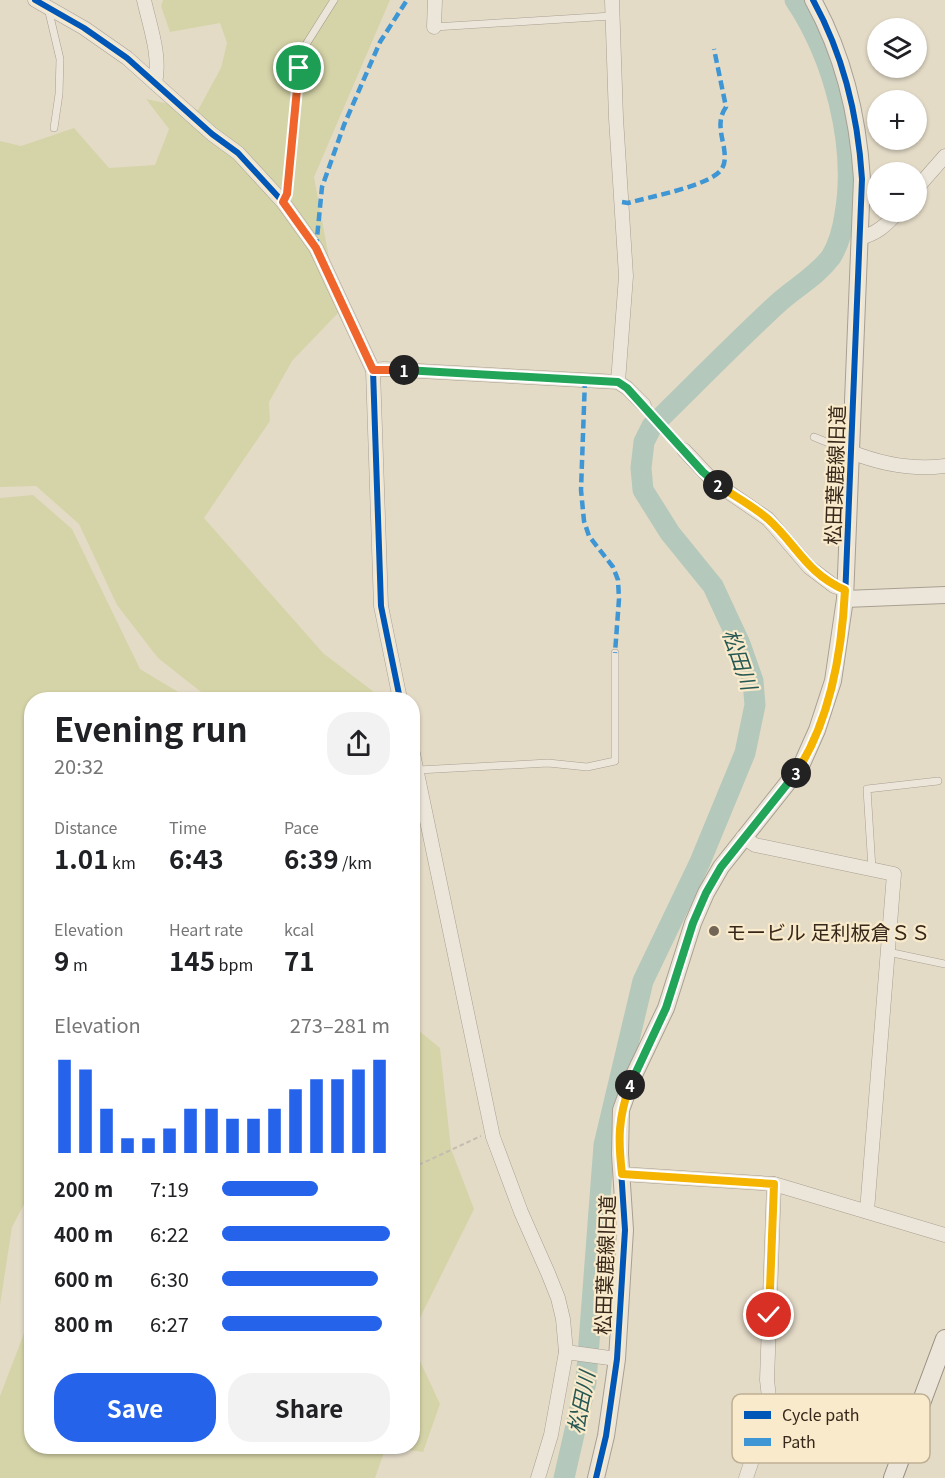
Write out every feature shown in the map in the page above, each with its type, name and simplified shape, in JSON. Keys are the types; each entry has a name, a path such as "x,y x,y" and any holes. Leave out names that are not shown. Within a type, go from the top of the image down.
{"main road":[{"path":"924,1394 945,1339"},
{"path":"893,1478 899,1463"}],"street":[{"path":"35,0 84,28 127,58 212,134 238,153 283,202 316,248 373,370 381,606 399,692"},
{"path":"144,0 156,52 158,71 155,83"},
{"path":"434,27 435,0"},
{"path":"612,0 616,118 626,276 618,382"},
{"name":"松田葉鹿線旧道","path":"596,1478 606,1436 625,1230 620,1154 621,1110 633,1077 666,1008 693,923 706,893 721,867 743,837 794,776 817,730 833,681 845,595 862,179 857,123 840,61 831,36 813,0"},
{"path":"927,176 945,156"},
{"path":"859,238 878,231 887,222"},
{"path":"373,370 618,382 644,405"},
{"path":"684,450 714,482 768,519 809,567 845,595 945,595"},
{"path":"851,452 896,465 926,468 945,466"},
{"path":"420,789 491,1131 506,1175 558,1298 570,1353 551,1435 538,1478"},
{"path":"743,837 755,845 894,873 867,1211"},
{"path":"622,1174 774,1184 945,1236"},
{"path":"769,1394 767,1380 774,1184"},
{"path":"570,1353 613,1358"},
{"path":"746,1478 751,1463"}],"lane":[{"path":"283,202 287,194 297,81 305,46 334,0"},
{"path":"48,8 60,59 59,94 54,128"},
{"path":"434,27 612,16"},
{"path":"644,405 684,450"},
{"path":"814,437 851,452"},
{"path":"420,760 587,766 615,761 615,652"},
{"path":"872,869 867,789 938,781"},
{"path":"888,952 945,964"}],"path":[{"path":"420,1164 491,1131"}],"green space":[{"path":"163,0 390,0 314,177 339,312 292,361 269,402 270,421 204,518 323,653 374,692 201,692 158,658 117,605 79,524 36,486 0,487 0,141 21,146 74,128 109,168 155,165 169,129 146,99 198,110 221,68 227,43 220,23 170,32 161,6"},
{"path":"33,495 72,529 140,669 178,692 24,692 24,1204 12,1227 0,1305 0,498"},
{"path":"420,1032 440,1048 451,1149 474,1209 420,1318"},
{"path":"24,1333 24,1454 384,1454 375,1478 0,1478 0,1396"},
{"path":"420,1361 440,1404 423,1452 420,1452"}],"waterway":[{"name":"松田川","path":"564,1478 586,1382 604,1145 643,981 700,862 745,753 755,705 753,681 740,644 713,586 670,533 643,490 641,468 644,442 652,426 729,350 776,305 825,264 836,247 845,214 848,160 839,103 821,48 795,0"}],"marked path":[{"path":"316,248 322,187 344,125 380,42 407,0"},
{"path":"622,202 628,203 692,186 714,176 723,167 725,157 721,121 726,107 714,49"},
{"path":"585,379 581,490 584,521 589,536 613,567 618,580 615,653"}],"cycle path":[{"path":"35,0 84,28 127,58 212,134 238,153 283,202 316,248 373,370 381,606 399,692"},
{"path":"596,1478 606,1436 617,1359 625,1230 620,1154 621,1110 633,1077 666,1008 693,923 706,893 721,867 801,766 817,730 833,681 845,599 862,179 857,132 848,87 833,43 813,0"}],"place":[{"name":"モービル 足利板倉ＳＳ","path":"714,931"}],"route":[{"path":"299,68 287,194 283,202 316,248 373,370 618,382 644,405 703,472 768,519 809,567 834,586 845,590 833,681 817,730 801,766 743,837 721,867 706,893 693,923 666,1008 633,1077 621,1110 619,1131 622,1174 774,1184 769,1315"}]}
